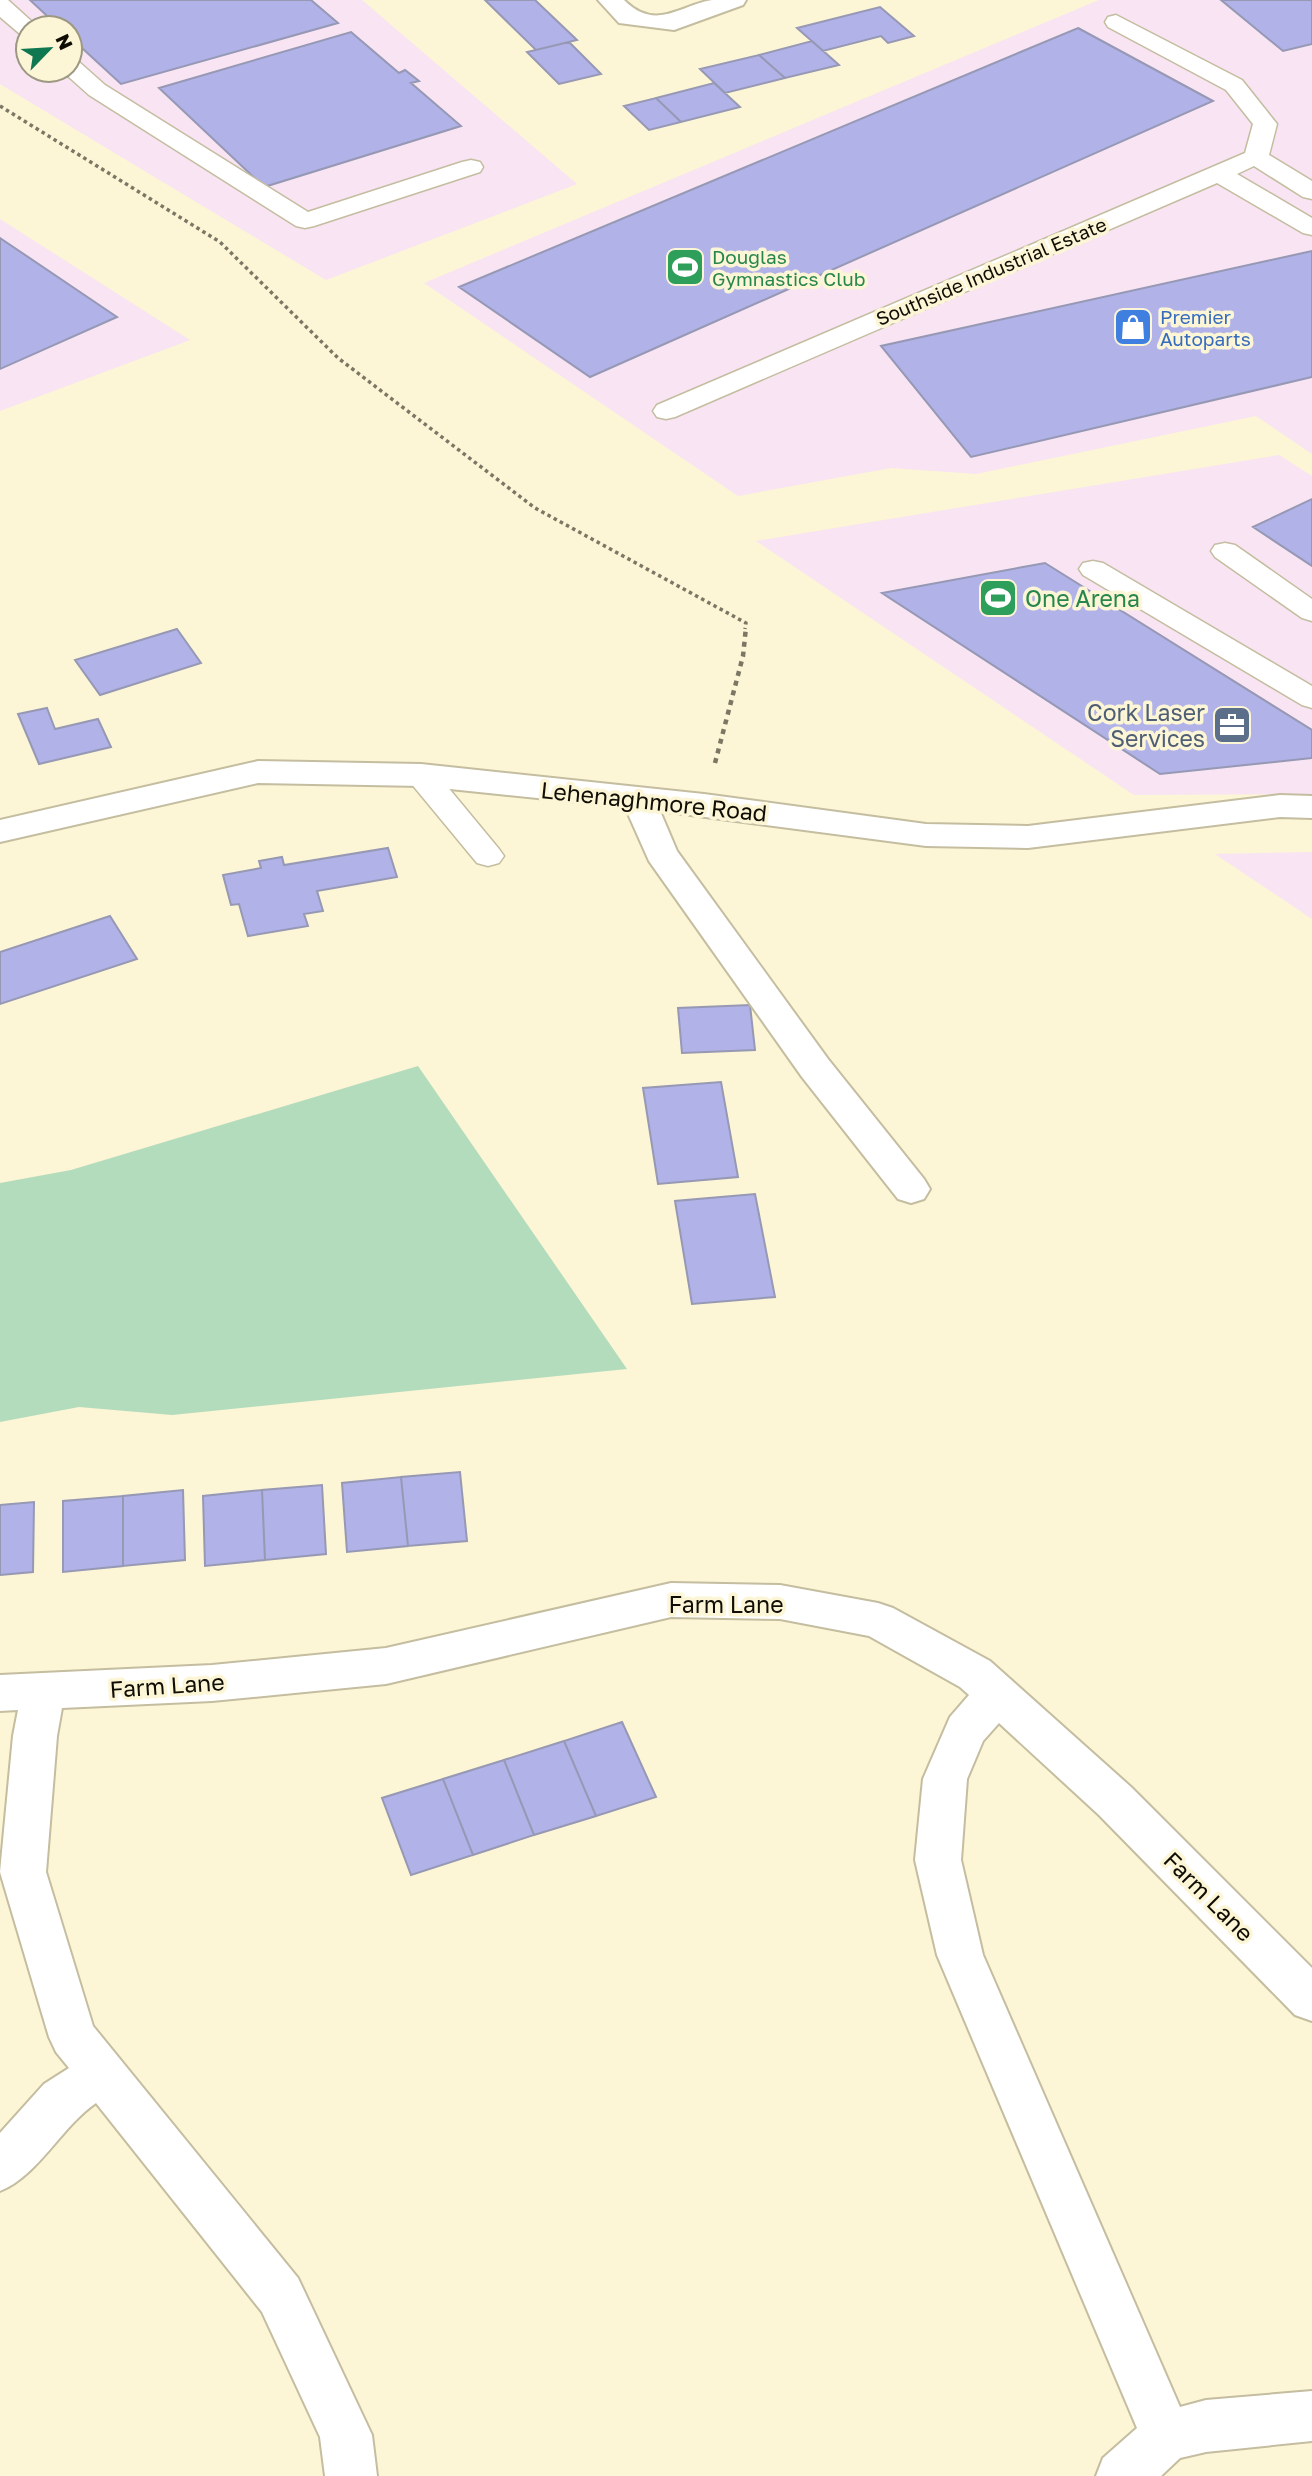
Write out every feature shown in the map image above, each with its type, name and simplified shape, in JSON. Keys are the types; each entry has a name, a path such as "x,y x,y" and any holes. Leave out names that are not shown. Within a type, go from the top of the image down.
{"street":[{"path":"610,0 628,18 674,23 734,0"},
{"name":"Lehenaghmore Road","path":"0,831 257,772 421,775 704,805 926,835 1028,837 1280,806 1312,807"},
{"path":"638,799 661,853 815,1069 911,1189"},
{"name":"Farm Lane","path":"21,1693 212,1683 386,1666 671,1600 780,1602 878,1620 975,1674 1115,1801 1312,2000"},
{"path":"21,1693 35,1735 23,1872 73,2038 280,2295 346,2435 352,2476"},
{"path":"997,1694 966,1730 945,1779 938,1860 947,1901 960,1955 1166,2435"},
{"path":"0,2168 61,2100 102,2072"},
{"path":"1122,2476 1166,2435 1206,2426 1312,2416"}],"lane":[{"path":"0,5 14,17"},
{"path":"1115,22 1234,85 1265,124 1256,157 1312,192"},
{"path":"84,78 97,90 306,221 471,167"},
{"name":"Southside Industrial Estate","path":"666,411 1256,157"},
{"path":"1218,173 1312,228"},
{"path":"1224,551 1312,612"},
{"path":"1093,569 1312,699"},
{"path":"421,775 488,856"}],"path":[{"path":"0,106 220,242 338,358 535,508 746,623 743,656 704,805"}],"shaded area":[{"path":"0,0 362,0 577,184 326,280 0,84"},
{"path":"1099,0 1312,0 1312,454 1256,416 976,474 891,468 738,496 424,283"},
{"path":"0,219 190,340 0,411"},
{"path":"1279,455 1312,476 1312,794 1134,795 756,541"},
{"path":"1312,852 1312,919 1215,854"}],"green space":[{"path":"418,1066 627,1369 172,1415 79,1407 0,1422 0,1183 71,1170"}],"building":[{"path":"30,0 311,0 338,23 121,84 84,50 84,14 45,14"},
{"path":"485,0 535,0 577,40 536,50"},
{"path":"1221,0 1312,0 1312,44 1283,51"},
{"path":"880,7 914,36 888,43 881,36 823,51 797,28"},
{"path":"1078,28 1213,101 590,377 459,287"},
{"path":"351,32 399,73 405,70 419,81 411,83 461,126 264,187 159,88"},
{"path":"812,41 839,65 785,78 759,55"},
{"path":"569,42 601,74 559,84 527,52"},
{"path":"759,55 785,78 725,93 700,69"},
{"path":"714,83 740,107 681,122 656,98"},
{"path":"656,98 681,122 649,130 624,106"},
{"path":"0,238 117,317 0,369"},
{"path":"1312,251 1312,377 971,457 881,346"},
{"path":"1312,499 1312,566 1253,527"},
{"path":"1045,563 1312,730 1312,758 1160,774 882,593"},
{"path":"177,629 201,663 100,695 75,660"},
{"path":"47,708 55,729 98,719 111,747 39,764 18,714"},
{"path":"388,848 397,877 317,891 323,911 304,914 308,926 248,936 239,904 231,905 223,875 261,868 259,861 282,857 284,865"},
{"path":"110,916 137,959 0,1004 0,952"},
{"path":"750,1005 755,1050 682,1053 678,1008"},
{"path":"721,1082 738,1177 658,1184 643,1088"},
{"path":"755,1194 775,1297 692,1304 675,1201"},
{"path":"460,1472 467,1541 408,1546 401,1477"},
{"path":"401,1477 408,1546 347,1552 342,1483"},
{"path":"322,1485 326,1554 265,1560 262,1490"},
{"path":"183,1490 185,1560 123,1566 123,1496"},
{"path":"262,1490 265,1560 205,1566 203,1496"},
{"path":"123,1496 123,1566 63,1572 63,1501"},
{"path":"34,1502 33,1572 0,1575 0,1505"},
{"path":"622,1722 656,1797 596,1816 564,1741"},
{"path":"564,1741 596,1816 534,1835 504,1760"},
{"path":"504,1760 534,1835 473,1855 443,1779"},
{"path":"443,1779 473,1855 411,1875 382,1798"}],"place":[{"name":"Douglas Gymnastics Club","path":"685,267"},
{"name":"Premier Autoparts","path":"1133,327"},
{"name":"One Arena","path":"998,598"},
{"name":"Cork Laser Services","path":"1232,725"}]}
